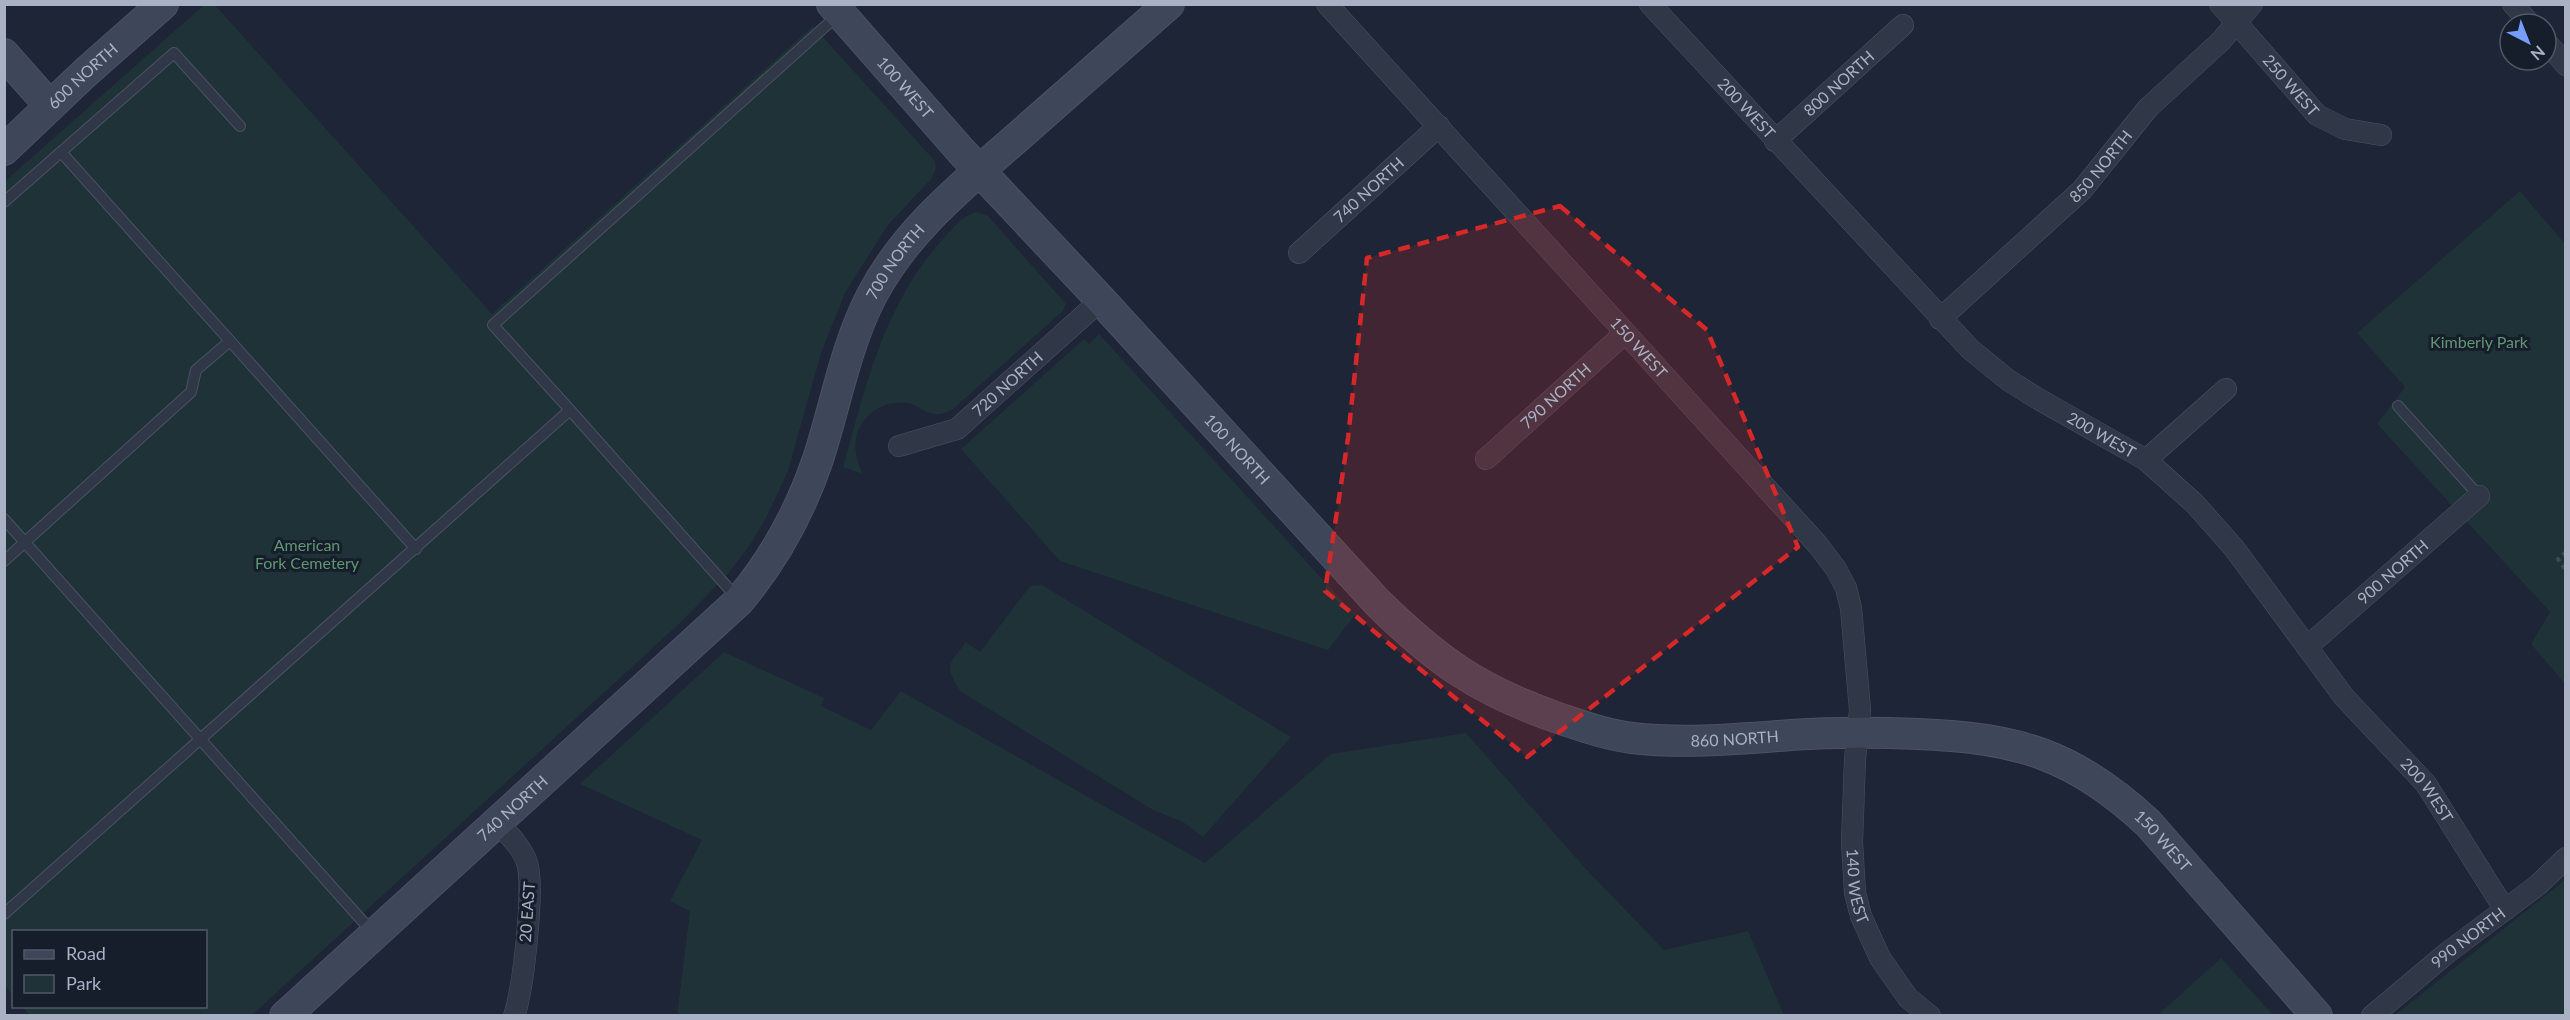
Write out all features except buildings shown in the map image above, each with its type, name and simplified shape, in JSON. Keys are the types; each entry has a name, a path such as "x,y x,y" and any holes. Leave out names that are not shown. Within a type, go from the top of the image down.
{"street":[{"name":"600 NORTH","path":"4,150 163,4"},
{"name":"700 NORTH","path":"739,600 776,552 802,502 818,458 851,344 873,294 910,238 952,194 1169,4"},
{"name":"150 WEST","path":"1327,4 1818,545 1836,569 1846,588 1851,608 1860,710 1857,732"},
{"name":"200 WEST","path":"1650,4 1970,350 2008,380 2146,460 2210,520 2344,697 2426,784 2505,910"},
{"name":"250 WEST","path":"2220,4 2318,115 2345,129 2381,135"},
{"name":"850 NORTH","path":"1940,319 2082,190 2104,166 2148,108 2221,41 2252,4"},
{"name":"100 WEST","path":"836,9 979,170"},
{"name":"800 NORTH","path":"1775,141 1903,25"},
{"path":"4,54 50,106"},
{"name":"740 NORTH","path":"1299,253 1439,126"},
{"name":"100 NORTH","path":"979,170 1417,642 1450,667 1514,703"},
{"name":"720 NORTH","path":"899,446 957,429 1101,300"},
{"name":"790 NORTH","path":"1486,459 1625,333"},
{"path":"2146,460 2168,438 2226,389"},
{"name":"900 NORTH","path":"2307,647 2482,499"},
{"name":"740 NORTH","path":"285,1016 739,600"},
{"name":"860 NORTH","path":"1514,703 1585,727 1631,738 1688,742 1857,732 1962,736"},
{"name":"140 WEST","path":"1857,732 1852,842 1854,893 1861,916 1880,958 1908,998 1930,1016"},
{"name":"150 WEST","path":"1962,736 2009,742 2034,750 2091,777 2121,798 2156,832 2317,1016"},
{"name":"20 EAST","path":"496,822 523,853 530,872 523,979 514,1014"},
{"name":"990 NORTH","path":"2372,1016 2447,953 2538,885 2565,858"}],"lane":[{"path":"739,600 494,325 836,9"},
{"path":"4,202 174,53 240,126"},
{"path":"61,152 416,549"},
{"path":"4,561 191,393 196,370 230,341"},
{"path":"2398,406 2482,499"},
{"path":"4,914 570,410"},
{"path":"4,519 375,934"}],"path":[{"path":"2565,552 2558,559 2565,570"}],"highlighted area":[{"path":"1560,206 1707,330 1798,547 1527,757 1325,591 1348,438 1367,258"}],"green space":[{"name":"American Fork Cemetery","path":"205,4 215,5 492,314 813,26 934,160 936,168 932,178 888,225 846,291 822,350 788,471 752,542 727,575 680,623 251,1016 30,1016 24,1008 207,1008 207,930 12,930 12,995 5,986 4,182"},
{"name":"Kimberly Park","path":"2520,191 2565,244 2565,684 2531,644 2550,612 2377,424 2405,387 2357,333"},
{"path":"978,212 988,216 1066,304 1063,311 953,409 942,414 932,414 914,405 899,403 884,406 871,413 861,425 856,437 856,456 863,474 843,467 869,376 891,318 923,264 950,231 963,219"},
{"path":"1099,334 1355,615 1328,650 1060,561 961,449 1084,339 1089,344"},
{"path":"1042,585 1291,737 1203,837 1183,822 1153,810 960,691 950,670 955,656 966,642 980,652 1030,586"},
{"path":"724,652 824,698 821,706 871,730 901,691 1205,863 1331,754 1466,733 1586,869 1664,950 1748,931 1784,1015 677,1015 690,911 670,901 702,840 580,784"},
{"path":"2565,880 2565,1015 2395,1015"},
{"path":"2221,958 2273,1015 2158,1015"}]}
